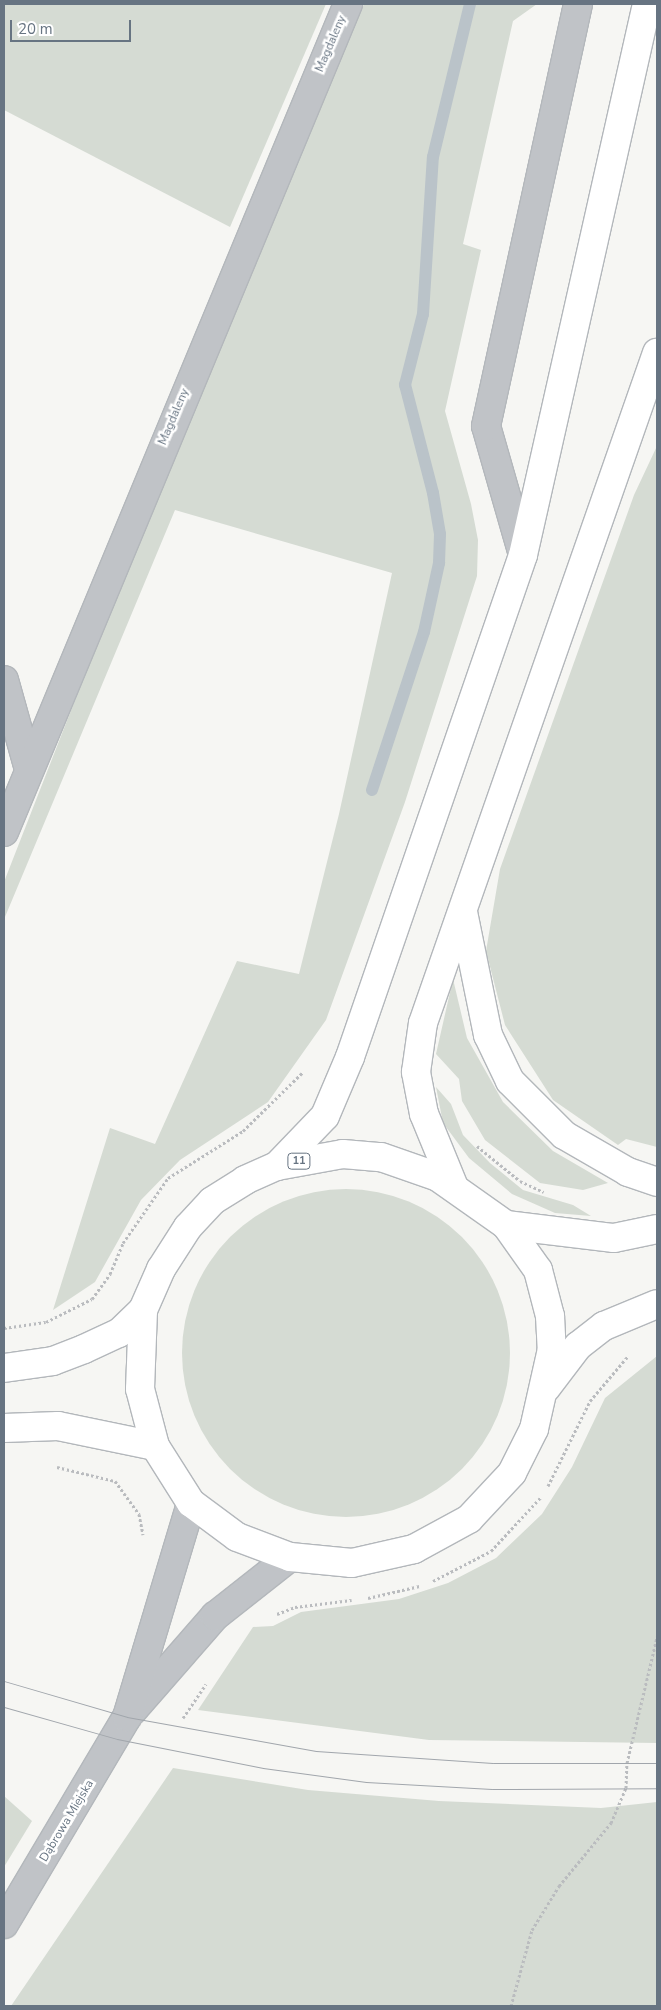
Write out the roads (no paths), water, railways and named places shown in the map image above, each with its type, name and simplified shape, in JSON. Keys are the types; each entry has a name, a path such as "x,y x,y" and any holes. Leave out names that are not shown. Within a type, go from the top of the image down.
{"main road":[{"path":"278,1166 325,1116 350,1057 523,555 647,4"},
{"path":"454,1187 424,1114 416,1072 424,1023 462,908 657,353"},
{"path":"462,908 488,1035 510,1081 564,1135 612,1164 657,1182"},
{"name":"11","path":"328,1155 381,1157 454,1187 506,1225 538,1270 550,1316 552,1350 546,1388 534,1429 512,1473 469,1519 414,1550 352,1563 290,1557 237,1537 191,1503 155,1446 140,1389 143,1310 161,1269 194,1221 228,1190 278,1166 328,1155"},
{"name":"11","path":"506,1225 614,1238 657,1229"},
{"name":"11","path":"546,1388 578,1346 604,1326 657,1304"},
{"name":"11","path":"4,1368 53,1360 84,1349 119,1333 143,1310"},
{"path":"4,1428 58,1426 155,1446"}],"street":[{"name":"Magdaleny","path":"4,832 28,766 348,4"},
{"path":"523,555 486,426 578,4"},
{"path":"4,680 28,766"},
{"name":"Dąbrowa Miejska","path":"127,1717 191,1503"},
{"name":"Dąbrowa Miejska","path":"4,1924 127,1717 214,1616 290,1557"}],"waterway":[{"path":"372,790 424,632 439,563 440,534 433,493 405,385 423,314 433,157 470,4"}],"tram line":[{"path":"4,1681 127,1717 316,1751 493,1763 657,1763"},
{"path":"4,1707 117,1739 263,1768 366,1782 492,1789 657,1788"}]}
